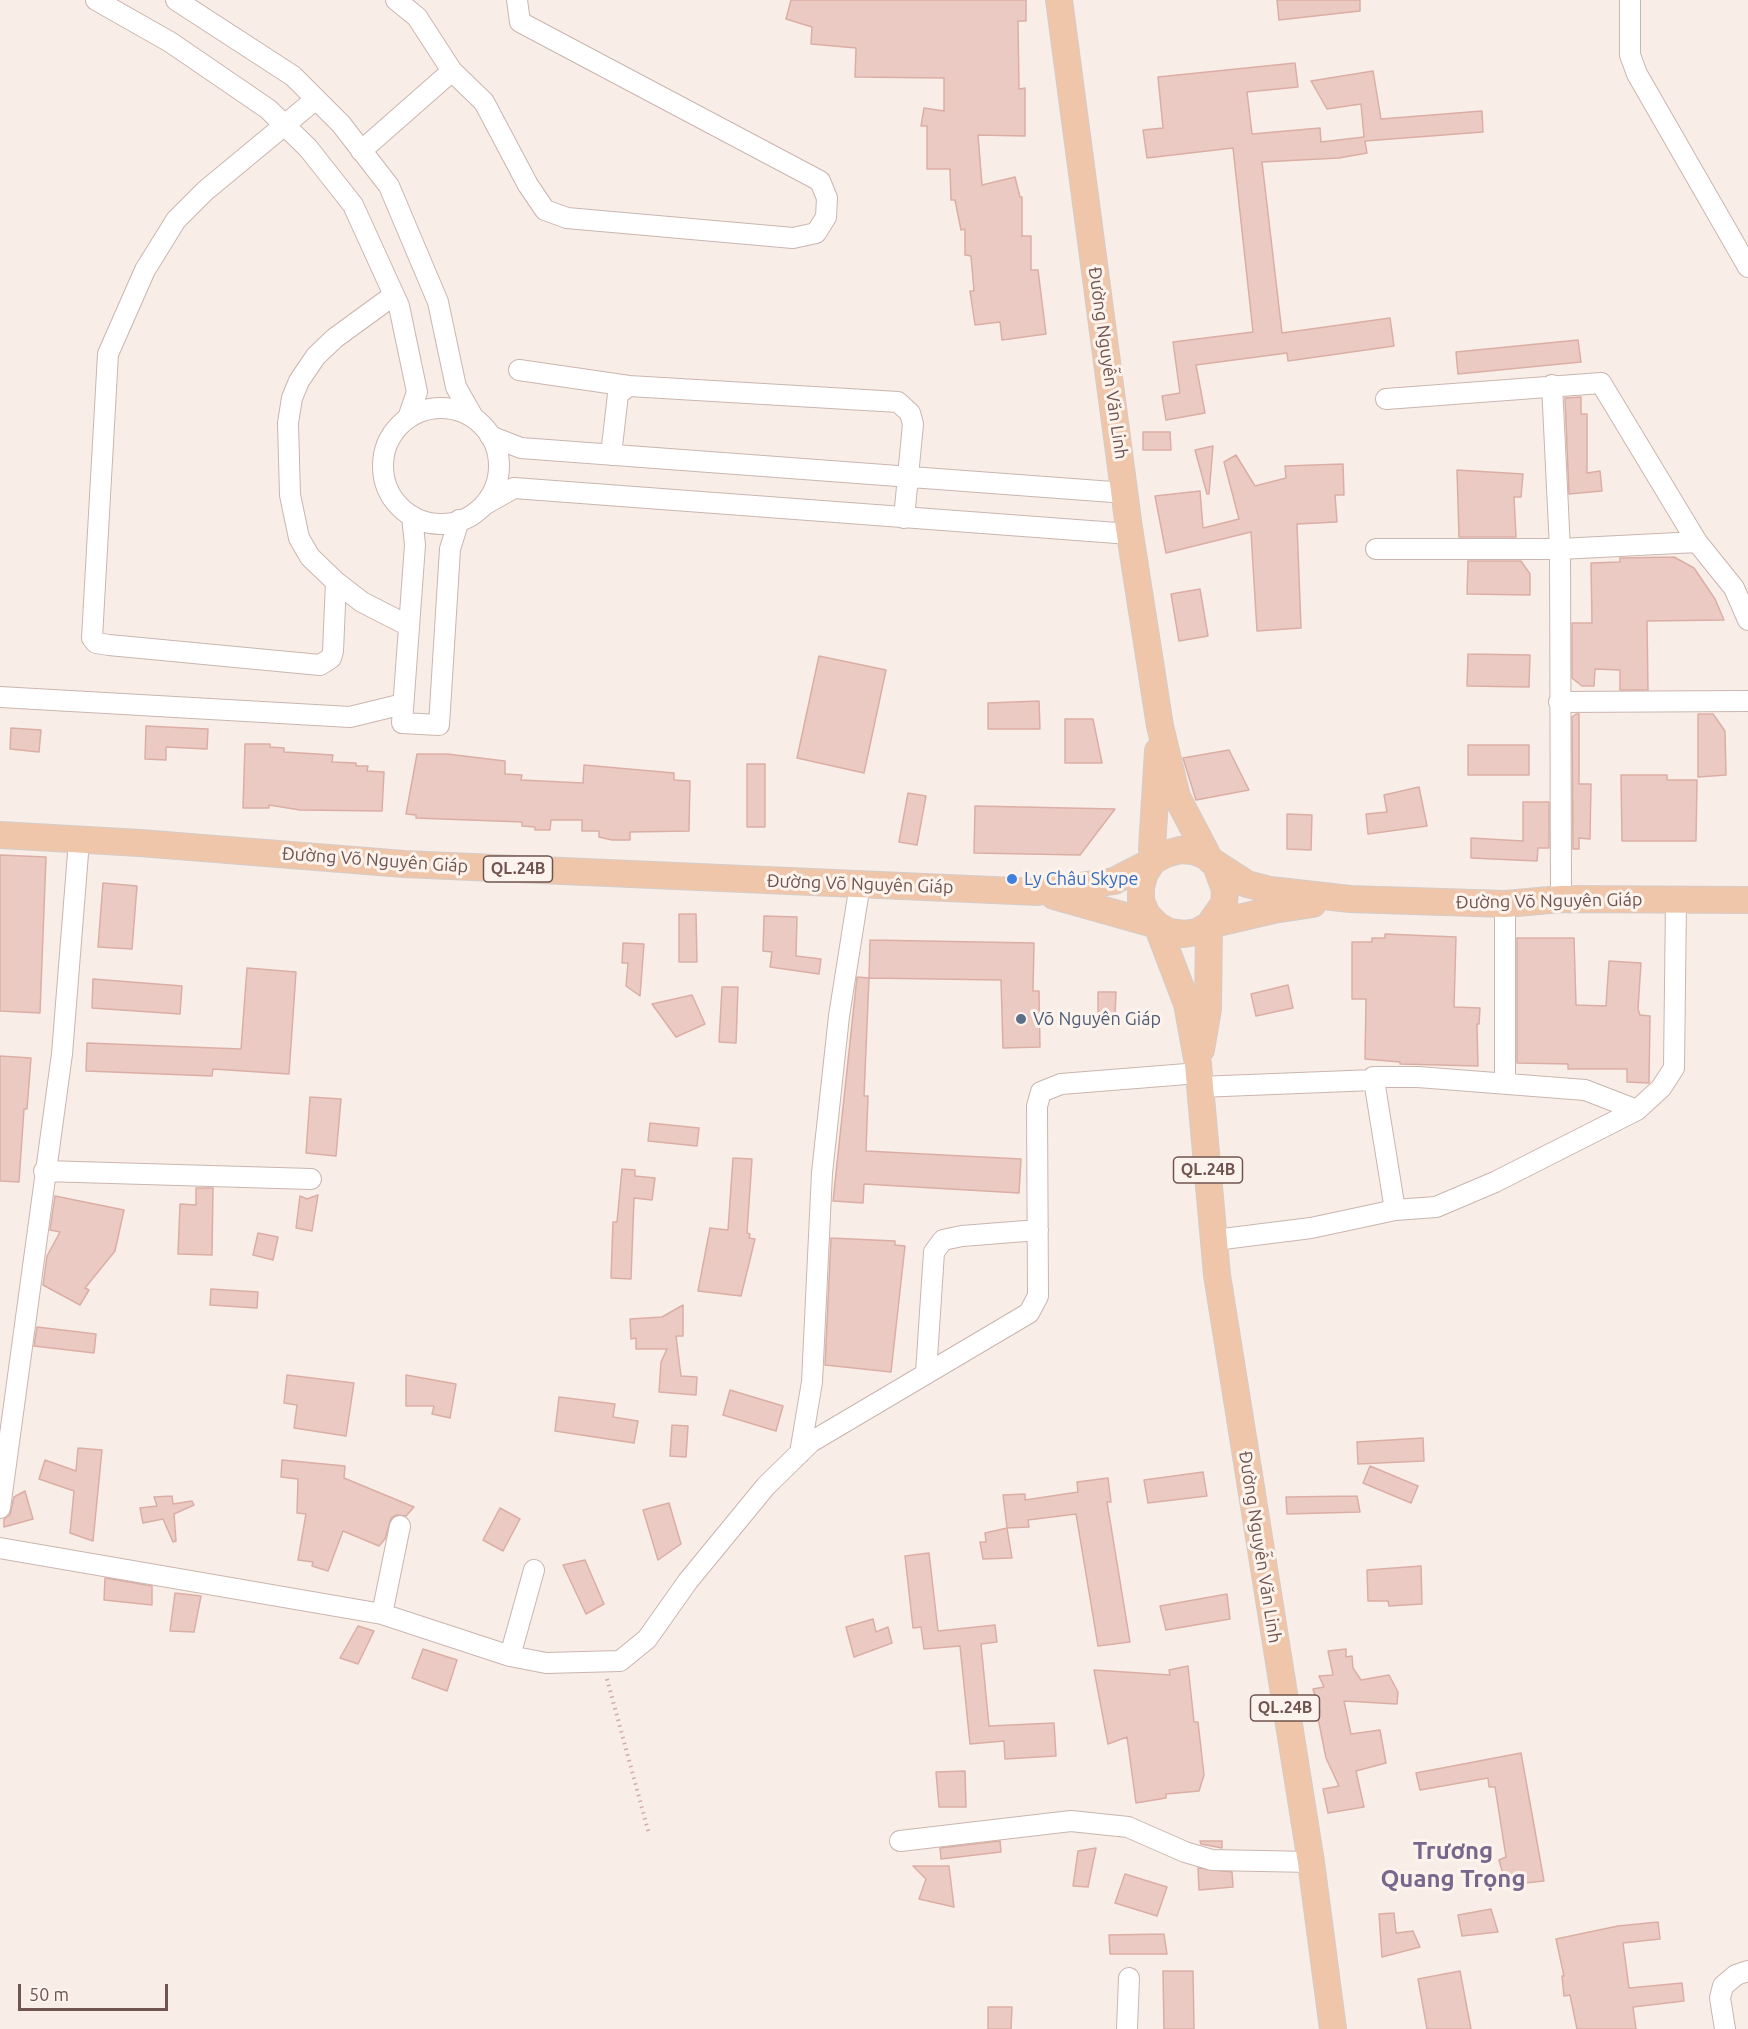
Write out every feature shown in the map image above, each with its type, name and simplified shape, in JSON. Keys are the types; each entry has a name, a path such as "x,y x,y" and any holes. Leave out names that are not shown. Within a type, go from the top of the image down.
{"main road":[{"name":"Đường Nguyễn Văn Linh","path":"1059,0 1130,534 1160,726 1177,797 1210,860"},
{"name":"Đường Nguyễn Văn Linh","path":"1154,861 1152,848 1160,726"},
{"name":"Đường Võ Nguyên Giáp","path":"0,835 140,843 404,864 1038,892 1114,881 1154,861"},
{"path":"1154,861 1180,850 1193,851 1210,860 1222,877 1225,890 1224,904 1209,925 1197,932 1184,934 1169,932 1157,925"},
{"name":"Đường Võ Nguyên Giáp","path":"1210,860 1247,884 1270,890 1350,899 1505,904 1561,899 1748,900"},
{"name":"QL.24B","path":"1154,861 1145,873 1141,887 1141,901 1147,915 1157,925"},
{"name":"Đường Võ Nguyên Giáp","path":"1038,892 1157,925"},
{"name":"Đường Võ Nguyên Giáp","path":"1209,925 1273,910 1350,899"},
{"name":"Đường Nguyễn Văn Linh","path":"1157,925 1187,1004 1198,1075 1217,1275 1311,1862 1333,2029"},
{"name":"Đường Nguyễn Văn Linh","path":"1198,1075 1209,1009 1209,925"}],"street":[{"path":"96,0 170,42 268,109 308,148 353,205 399,306 417,392 408,418"},
{"path":"176,0 293,76 341,124 388,186 438,302 456,387 472,417 490,436 496,448 499,468 495,488 484,505"},
{"path":"396,0 417,17 452,71 484,102 528,185 545,210 567,218 793,238 816,233 826,217 827,198 820,181 520,22 517,0"},
{"path":"1630,0 1630,55 1637,74 1748,267"},
{"path":"362,151 452,71"},
{"path":"316,99 205,191 176,220 145,270 108,354 92,638 96,643 109,645 320,665 331,658 333,651 336,582"},
{"path":"394,295 335,338 316,356 299,381 292,398 288,423 290,495 299,538 310,557 336,582 362,602 409,626"},
{"path":"519,370 629,386 898,402 910,413 913,424 910,477 904,518"},
{"path":"1386,399 1601,383 1697,542 1734,588 1748,620"},
{"path":"1552,385 1560,549 1561,899"},
{"path":"611,455 618,394 629,386"},
{"path":"472,417 454,409 436,408 418,412 408,418 391,436 384,453 383,471 388,489 398,505 412,516 429,522 449,523 468,517 514,488 1130,534"},
{"path":"490,436 521,448 1126,493"},
{"path":"412,516 415,545 402,723 439,725 450,549 459,520"},
{"path":"1376,549 1560,549 1697,542"},
{"path":"0,697 350,717 403,704"},
{"path":"1559,702 1748,701"},
{"path":"0,1508 69,992 79,841"},
{"path":"800,1453 812,1382 822,1173 839,1016 860,884"},
{"path":"1215,1240 1311,1228 1395,1210 1436,1207 1495,1182 1637,1110 1661,1088 1674,1068 1676,900"},
{"path":"1504,1082 1505,904"},
{"path":"0,1548 382,1614 510,1656 546,1663 620,1661 647,1639 688,1581 759,1495 811,1442 1029,1313 1038,1296 1037,1106 1041,1092 1061,1084 1198,1075 1374,1080"},
{"path":"1395,1210 1373,1077 1504,1082 1585,1090 1637,1110"},
{"path":"44,1171 311,1179"},
{"path":"926,1373 934,1252 943,1240 962,1236 1038,1230"},
{"path":"382,1614 400,1526"},
{"path":"510,1656 534,1570"},
{"path":"900,1841 1071,1821 1092,1822 1128,1827 1185,1852 1212,1860 1311,1862"},
{"path":"1725,2029 1720,1998 1723,1986 1736,1975 1748,1971"},
{"path":"1128,2029 1129,1978"}],"path":[{"path":"602,1663 649,1834"}],"building":[{"path":"791,0 1026,0 1026,21 1018,21 1019,89 1025,88 1025,136 978,135 982,185 1015,177 1020,197 1022,197 1022,236 1031,236 1031,270 1038,270 1046,334 1002,340 1000,322 975,325 970,291 974,291 971,256 965,255 965,229 961,230 955,200 951,200 950,169 927,169 927,126 921,126 924,108 944,111 944,78 855,77 856,48 811,44 812,27 786,19"},
{"path":"1277,0 1360,0 1360,11 1279,20"},
{"path":"1295,63 1298,87 1247,92 1252,134 1320,128 1321,142 1364,137 1361,104 1327,109 1311,81 1373,71 1381,119 1482,111 1483,132 1365,141 1367,153 1339,158 1262,162 1282,333 1390,318 1394,346 1288,361 1287,353 1196,365 1205,413 1166,420 1162,396 1180,393 1173,342 1253,332 1233,148 1147,158 1143,130 1163,128 1158,77"},
{"path":"1578,340 1581,362 1458,374 1456,352"},
{"path":"1581,397 1581,414 1587,414 1587,473 1600,471 1602,491 1569,494 1565,398"},
{"path":"1143,432 1170,432 1171,450 1143,450"},
{"path":"1213,446 1209,494 1207,494 1195,450"},
{"path":"1236,455 1255,486 1286,478 1285,466 1343,464 1344,495 1335,495 1337,522 1297,524 1301,628 1257,631 1251,532 1166,553 1155,496 1200,491 1203,528 1239,519 1224,462"},
{"path":"1457,470 1523,474 1521,497 1514,497 1516,537 1459,537"},
{"path":"1674,557 1694,568 1715,599 1724,620 1647,621 1648,690 1620,690 1620,670 1595,669 1594,686 1582,686 1572,678 1572,623 1592,623 1591,563 1620,562 1620,558"},
{"path":"1468,561 1521,561 1530,574 1530,595 1467,594"},
{"path":"1200,589 1208,636 1179,641 1171,594"},
{"path":"1468,654 1530,655 1529,687 1467,686"},
{"path":"819,656 886,670 864,773 797,758"},
{"path":"1039,701 1040,729 988,729 988,703"},
{"path":"1579,714 1579,784 1591,784 1590,839 1579,838 1579,849 1573,849 1572,717"},
{"path":"1698,714 1713,714 1725,731 1726,775 1698,777"},
{"path":"1065,719 1093,719 1102,763 1065,763"},
{"path":"146,726 208,729 207,749 166,747 166,760 145,759"},
{"path":"11,728 41,730 39,752 10,749"},
{"path":"245,744 270,744 270,747 284,748 284,752 333,755 332,762 356,763 356,766 368,766 367,771 384,772 382,811 300,810 269,805 269,808 243,808"},
{"path":"1468,745 1529,745 1529,775 1468,775"},
{"path":"1229,750 1249,790 1196,800 1183,758"},
{"path":"417,754 447,754 505,761 505,774 522,775 521,780 583,783 584,765 674,773 674,780 690,781 689,831 630,832 630,840 612,840 599,837 599,831 582,831 582,820 551,820 550,830 535,830 535,827 522,826 522,822 416,818 416,815 406,814"},
{"path":"747,764 765,764 765,827 747,827"},
{"path":"1621,775 1667,775 1667,780 1697,780 1696,841 1622,841"},
{"path":"1419,787 1427,826 1368,834 1366,814 1387,812 1384,795"},
{"path":"908,793 926,796 917,845 899,842"},
{"path":"1523,802 1549,802 1549,848 1538,848 1537,861 1471,858 1471,838 1523,841"},
{"path":"975,806 1115,809 1080,855 974,853"},
{"path":"1287,814 1312,815 1311,850 1287,849"},
{"path":"0,855 46,857 40,1013 0,1011"},
{"path":"103,883 137,886 132,949 98,947"},
{"path":"679,914 696,914 697,962 679,962"},
{"path":"764,916 797,917 796,956 821,959 819,974 770,967 772,952 763,951"},
{"path":"1385,934 1456,937 1454,1007 1480,1008 1479,1024 1477,1024 1478,1066 1400,1064 1400,1062 1365,1059 1366,999 1352,999 1352,942 1372,942 1372,938 1385,938"},
{"path":"1517,938 1574,938 1576,1005 1606,1006 1609,961 1641,963 1638,1009 1640,1015 1650,1016 1649,1083 1627,1082 1627,1069 1568,1069 1568,1064 1517,1063"},
{"path":"870,940 1034,943 1033,991 1039,991 1040,1047 1003,1048 1001,980 869,978"},
{"path":"623,943 644,944 640,996 626,986 628,963 622,963"},
{"path":"247,968 296,972 289,1074 213,1069 212,1076 86,1071 87,1043 241,1049"},
{"path":"857,977 869,978 864,1096 868,1096 866,1151 1021,1159 1019,1193 864,1184 863,1203 833,1201"},
{"path":"93,979 182,986 180,1014 92,1008"},
{"path":"1288,985 1293,1008 1256,1016 1251,994"},
{"path":"722,987 738,987 736,1043 719,1042"},
{"path":"1098,992 1116,992 1115,1015 1098,1015"},
{"path":"692,995 705,1024 676,1037 652,1004"},
{"path":"0,1056 31,1058 27,1109 24,1109 19,1182 0,1181"},
{"path":"310,1097 341,1099 336,1156 306,1153"},
{"path":"650,1123 699,1128 697,1146 648,1141"},
{"path":"733,1158 752,1159 747,1233 750,1234 749,1238 755,1239 741,1296 698,1291 710,1228 728,1230"},
{"path":"622,1169 635,1170 635,1176 655,1178 652,1200 634,1198 631,1279 611,1278 613,1222 617,1222"},
{"path":"196,1188 213,1188 212,1255 178,1254 180,1204 196,1205"},
{"path":"318,1195 312,1231 296,1228 300,1196 307,1199"},
{"path":"55,1196 124,1210 115,1251 85,1288 89,1290 80,1305 43,1285 47,1256 60,1232 50,1230"},
{"path":"258,1233 278,1237 273,1260 253,1255"},
{"path":"831,1238 895,1241 895,1245 905,1246 891,1372 825,1365"},
{"path":"211,1289 258,1292 257,1308 210,1305"},
{"path":"683,1305 683,1336 676,1336 681,1376 697,1377 696,1395 659,1392 661,1362 667,1349 636,1349 636,1338 631,1339 630,1319 662,1317"},
{"path":"37,1327 96,1334 94,1353 34,1346"},
{"path":"287,1375 354,1383 346,1436 294,1428 297,1405 284,1403"},
{"path":"406,1375 456,1384 450,1418 432,1414 434,1406 406,1406"},
{"path":"730,1390 783,1406 776,1431 723,1415"},
{"path":"559,1397 615,1404 613,1417 638,1421 634,1443 555,1431"},
{"path":"672,1425 688,1426 686,1457 670,1456"},
{"path":"1423,1438 1424,1461 1358,1464 1357,1442"},
{"path":"78,1448 102,1450 93,1541 70,1533 74,1491 39,1479 45,1460 76,1471"},
{"path":"282,1460 345,1466 344,1478 414,1507 406,1516 397,1515 391,1518 385,1539 379,1546 343,1531 328,1571 312,1566 313,1562 298,1560 306,1514 297,1513 298,1479 281,1477"},
{"path":"1370,1466 1418,1486 1411,1503 1363,1483"},
{"path":"1203,1472 1207,1496 1148,1503 1144,1480"},
{"path":"1108,1478 1111,1502 1107,1502 1130,1642 1098,1646 1076,1514 1028,1520 1029,1527 1007,1528 1003,1495 1025,1494 1025,1500 1078,1492 1077,1482"},
{"path":"25,1491 33,1519 4,1527 4,1519 10,1515 14,1497"},
{"path":"172,1496 173,1504 192,1501 194,1505 174,1514 176,1541 173,1542 163,1519 143,1523 140,1508 157,1506 154,1497"},
{"path":"1357,1496 1360,1512 1287,1514 1286,1497"},
{"path":"669,1503 681,1544 658,1560 643,1510"},
{"path":"500,1508 520,1519 503,1551 483,1540"},
{"path":"1007,1528 1012,1558 983,1559 980,1542 986,1542 985,1533"},
{"path":"929,1553 938,1631 995,1625 997,1642 981,1644 989,1726 1054,1723 1056,1756 1005,1759 1004,1741 970,1744 960,1646 924,1649 921,1627 913,1628 905,1556"},
{"path":"585,1560 604,1604 586,1614 563,1565"},
{"path":"1421,1566 1422,1604 1389,1606 1388,1601 1368,1601 1367,1570"},
{"path":"105,1578 152,1586 152,1605 104,1600"},
{"path":"175,1593 201,1596 194,1632 170,1631"},
{"path":"1227,1594 1230,1619 1166,1630 1160,1606"},
{"path":"873,1619 876,1632 888,1627 892,1643 854,1657 846,1627"},
{"path":"358,1626 374,1631 358,1664 340,1658"},
{"path":"423,1649 457,1660 447,1691 412,1678"},
{"path":"1346,1649 1346,1657 1352,1656 1353,1668 1361,1680 1389,1675 1398,1692 1397,1704 1344,1701 1351,1734 1380,1730 1386,1763 1356,1771 1364,1807 1328,1813 1323,1789 1339,1786 1326,1758 1317,1713 1320,1712 1313,1689 1324,1687 1319,1676 1333,1675 1328,1651"},
{"path":"1188,1666 1194,1722 1198,1722 1204,1775 1199,1791 1166,1794 1166,1798 1136,1803 1127,1737 1108,1744 1094,1670 1170,1675 1169,1670"},
{"path":"1521,1753 1544,1881 1506,1885 1499,1860 1506,1857 1495,1787 1489,1787 1488,1778 1420,1790 1416,1773"},
{"path":"965,1771 966,1807 939,1807 936,1772"},
{"path":"1000,1841 1001,1852 941,1859 940,1848"},
{"path":"1200,1841 1222,1841 1222,1848 1201,1844"},
{"path":"1096,1848 1088,1887 1073,1886 1078,1851"},
{"path":"913,1866 949,1866 954,1907 919,1899 926,1879"},
{"path":"1198,1868 1232,1872 1233,1887 1199,1890"},
{"path":"1125,1874 1167,1887 1157,1916 1115,1903"},
{"path":"1491,1909 1498,1932 1462,1936 1458,1915"},
{"path":"1394,1913 1396,1933 1413,1931 1420,1947 1382,1957 1379,1914"},
{"path":"1658,1922 1660,1939 1623,1943 1629,1988 1682,1983 1684,2001 1633,2007 1636,2029 1577,2029 1570,1995 1564,1996 1562,1976 1564,1976 1556,1939 1618,1926"},
{"path":"1164,1934 1167,1954 1110,1954 1109,1935"},
{"path":"1163,1971 1193,1971 1194,2029 1164,2029"},
{"path":"1460,1971 1471,2029 1427,2029 1418,1979"},
{"path":"988,2007 1012,2007 1011,2029 988,2029"}],"place":[{"name":"Ly Châu Skype","path":"1012,879"},
{"name":"Võ Nguyên Giáp","path":"1021,1019"}],"district":[{"name":"Trương Quang Trọng","path":"1453,1865"}]}
